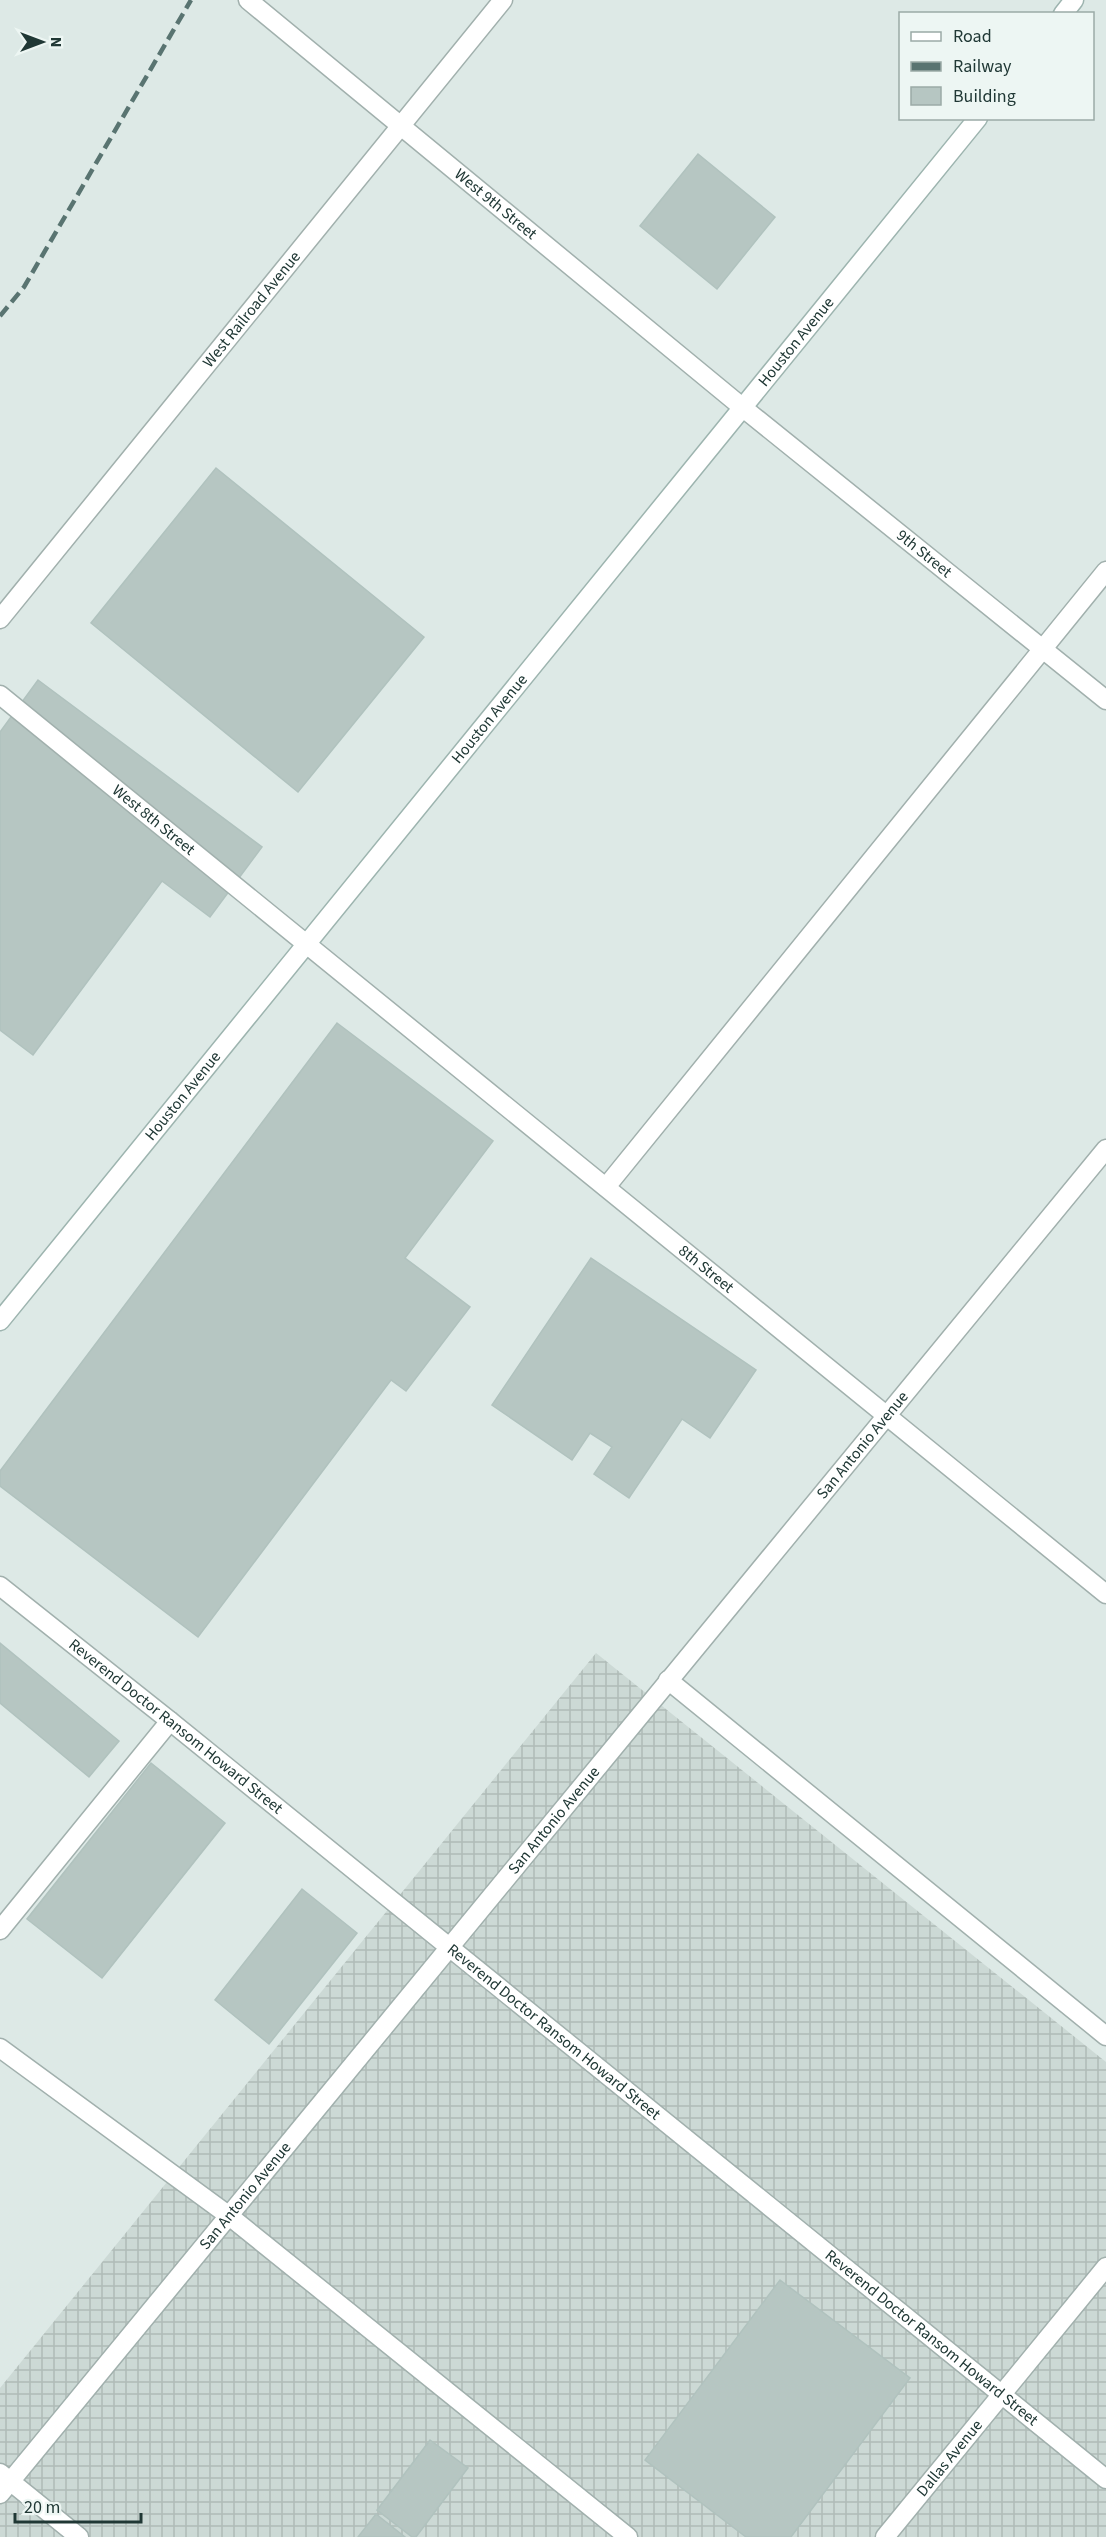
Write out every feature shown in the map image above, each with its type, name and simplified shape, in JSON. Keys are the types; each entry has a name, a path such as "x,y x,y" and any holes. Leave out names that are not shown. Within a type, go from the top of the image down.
{"street":[{"name":"West 9th Street","path":"248,0 742,407"},
{"name":"West Railroad Avenue","path":"0,620 503,0"},
{"path":"1065,12 1074,0"},
{"name":"Houston Avenue","path":"0,1321 976,120"},
{"name":"9th Street","path":"742,407 1106,700"},
{"path":"606,1188 1106,571"},
{"name":"West 8th Street","path":"0,695 307,943"},
{"name":"8th Street","path":"307,943 1106,1594"},
{"name":"San Antonio Avenue","path":"3,2482 228,2215 1106,1149"},
{"name":"Reverend Doctor Ransom Howard Street","path":"0,1586 1106,2479"},
{"path":"668,1680 1106,2036"},
{"path":"0,1930 170,1721"},
{"path":"0,2048 228,2215 628,2537"},
{"name":"Dallas Avenue","path":"885,2537 1106,2267"},
{"path":"3,2482 79,2537"}],"shaded area":[{"path":"596,1653 1106,2062 1106,2537 0,2537 0,2388"}],"building":[{"path":"698,154 775,217 717,289 640,226"},
{"path":"216,468 424,637 298,792 91,623"},
{"path":"38,680 262,847 210,917 162,881 33,1055 0,1030 0,732"},
{"path":"337,1023 493,1141 405,1258 470,1307 406,1391 391,1380 198,1637 0,1486 0,1471"},
{"path":"591,1258 756,1370 710,1438 682,1419 629,1498 594,1474 612,1447 590,1433 572,1460 492,1405"},
{"path":"0,1643 119,1741 89,1777 0,1703"},
{"path":"151,1763 225,1823 102,1978 27,1919"},
{"path":"302,1889 357,1933 269,2044 215,2000"},
{"path":"780,2280 910,2378 791,2537 746,2537 645,2460"},
{"path":"430,2440 468,2468 416,2537 412,2537 377,2510"},
{"path":"376,2514 405,2537 358,2537"}],"railway":[{"path":"0,316 24,287 191,0"}]}
